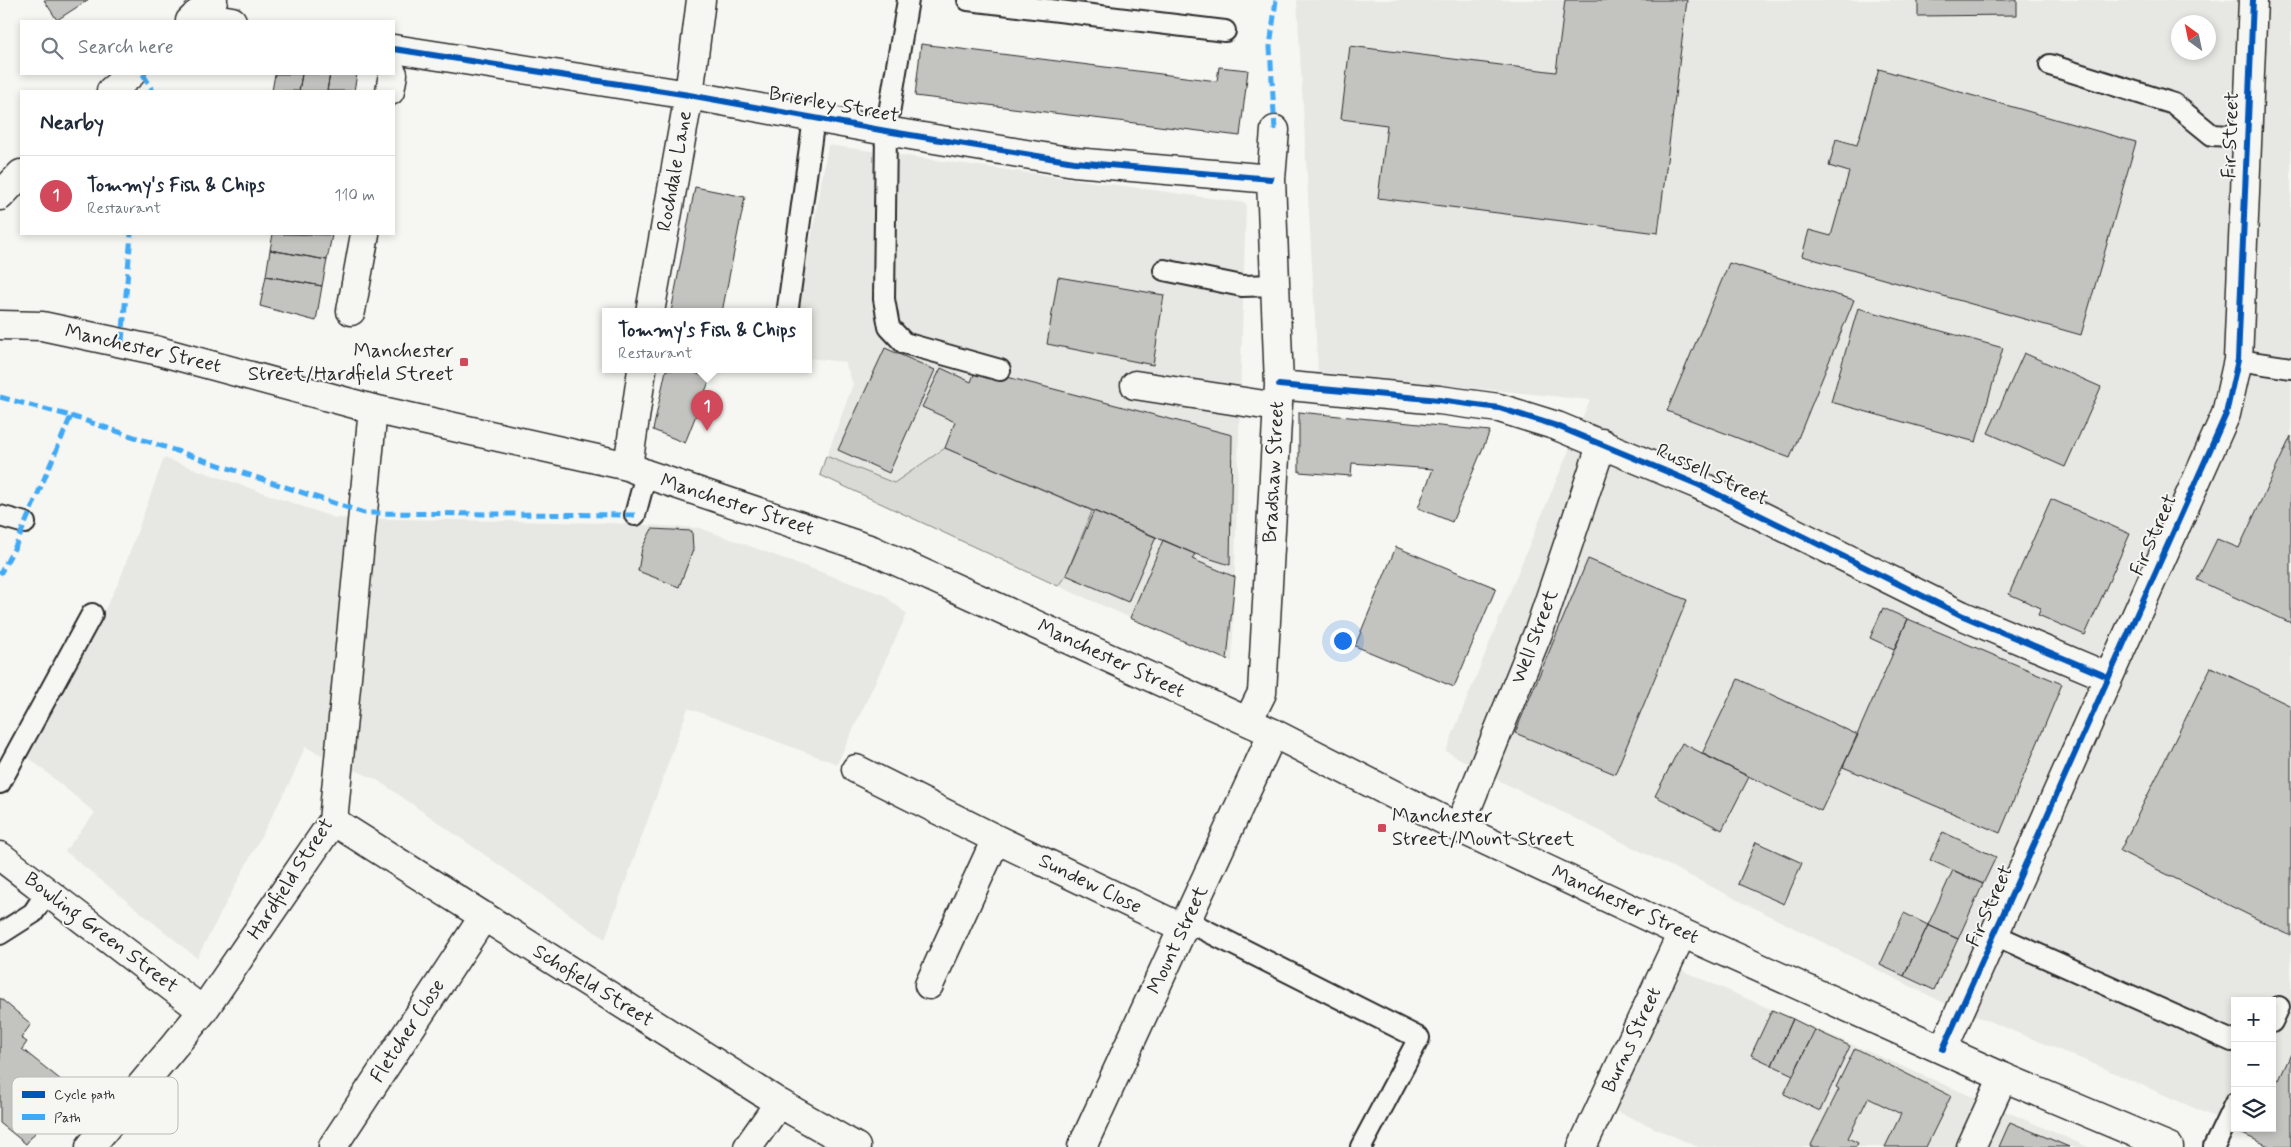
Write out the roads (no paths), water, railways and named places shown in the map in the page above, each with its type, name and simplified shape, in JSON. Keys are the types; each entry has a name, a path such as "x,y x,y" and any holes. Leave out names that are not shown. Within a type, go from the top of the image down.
{"street":[{"name":"Rochdale Lane","path":"651,308 689,95 701,0"},
{"name":"Fir Street","path":"1942,1049 1995,935 2226,414 2238,360 2253,0"},
{"path":"200,12 228,20"},
{"name":"Brierley Street","path":"395,60 689,95 886,131 1074,162 1271,179"},
{"path":"112,90 129,75"},
{"path":"390,90 392,75"},
{"name":"Bradshaw Street","path":"1248,721 1262,693 1278,396 1271,179 1275,130"},
{"path":"0,196 20,175"},
{"path":"351,311 365,235"},
{"name":"Manchester Street","path":"0,325 42,326 156,350 373,409 637,470 872,550 1248,721 1459,828 1682,932 2003,1077 2169,1147"},
{"path":"637,470 642,373"},
{"name":"Russell Street","path":"1135,385 1278,396 1438,400 1499,408 1557,426 1602,443 1699,485 1961,615 2108,677"},
{"name":"Hardfield Street","path":"148,1077 203,1011 333,821 373,409"},
{"name":"Well Street","path":"1459,828 1540,628 1602,443"},
{"name":"Mount Street","path":"1082,1147 1273,733"},
{"name":"Sundew Close","path":"856,769 996,839 1186,925"},
{"name":"Schofield Street","path":"333,821 779,1103 856,1147"},
{"path":"928,985 996,839"},
{"name":"Bowling Green Street","path":"0,856 203,1011"},
{"name":"Fletcher Close","path":"333,1146 484,916"},
{"name":"Burns Street","path":"1582,1147 1682,932"},
{"path":"1971,1147 2003,1077"},
{"path":"748,1147 779,1103"},
{"name":"Hardfield Street","path":"90,1147 101,1134"}],"lane":[{"path":"908,0 886,131 884,298 889,327 904,343 1000,370"},
{"path":"968,0 1225,31"},
{"path":"2050,65 2174,104 2212,135 2247,137"},
{"path":"788,308 814,118"},
{"path":"1164,270 1242,286 1275,285"},
{"path":"2238,360 2291,368"},
{"path":"635,515 637,470"},
{"path":"0,516 25,523"},
{"path":"0,782 92,614"},
{"path":"0,934 34,913 47,892"},
{"path":"1186,925 1419,1038 1361,1147"},
{"path":"1995,935 2231,1041"},
{"path":"2214,1147 2231,1111"}],"place":[{"name":"Manchester Street/Hardfield Street","path":"464,362"},
{"name":"Tommy's Fish & Chips","path":"707,431"},
{"name":"Manchester Street/Mount Street","path":"1382,828"}]}
